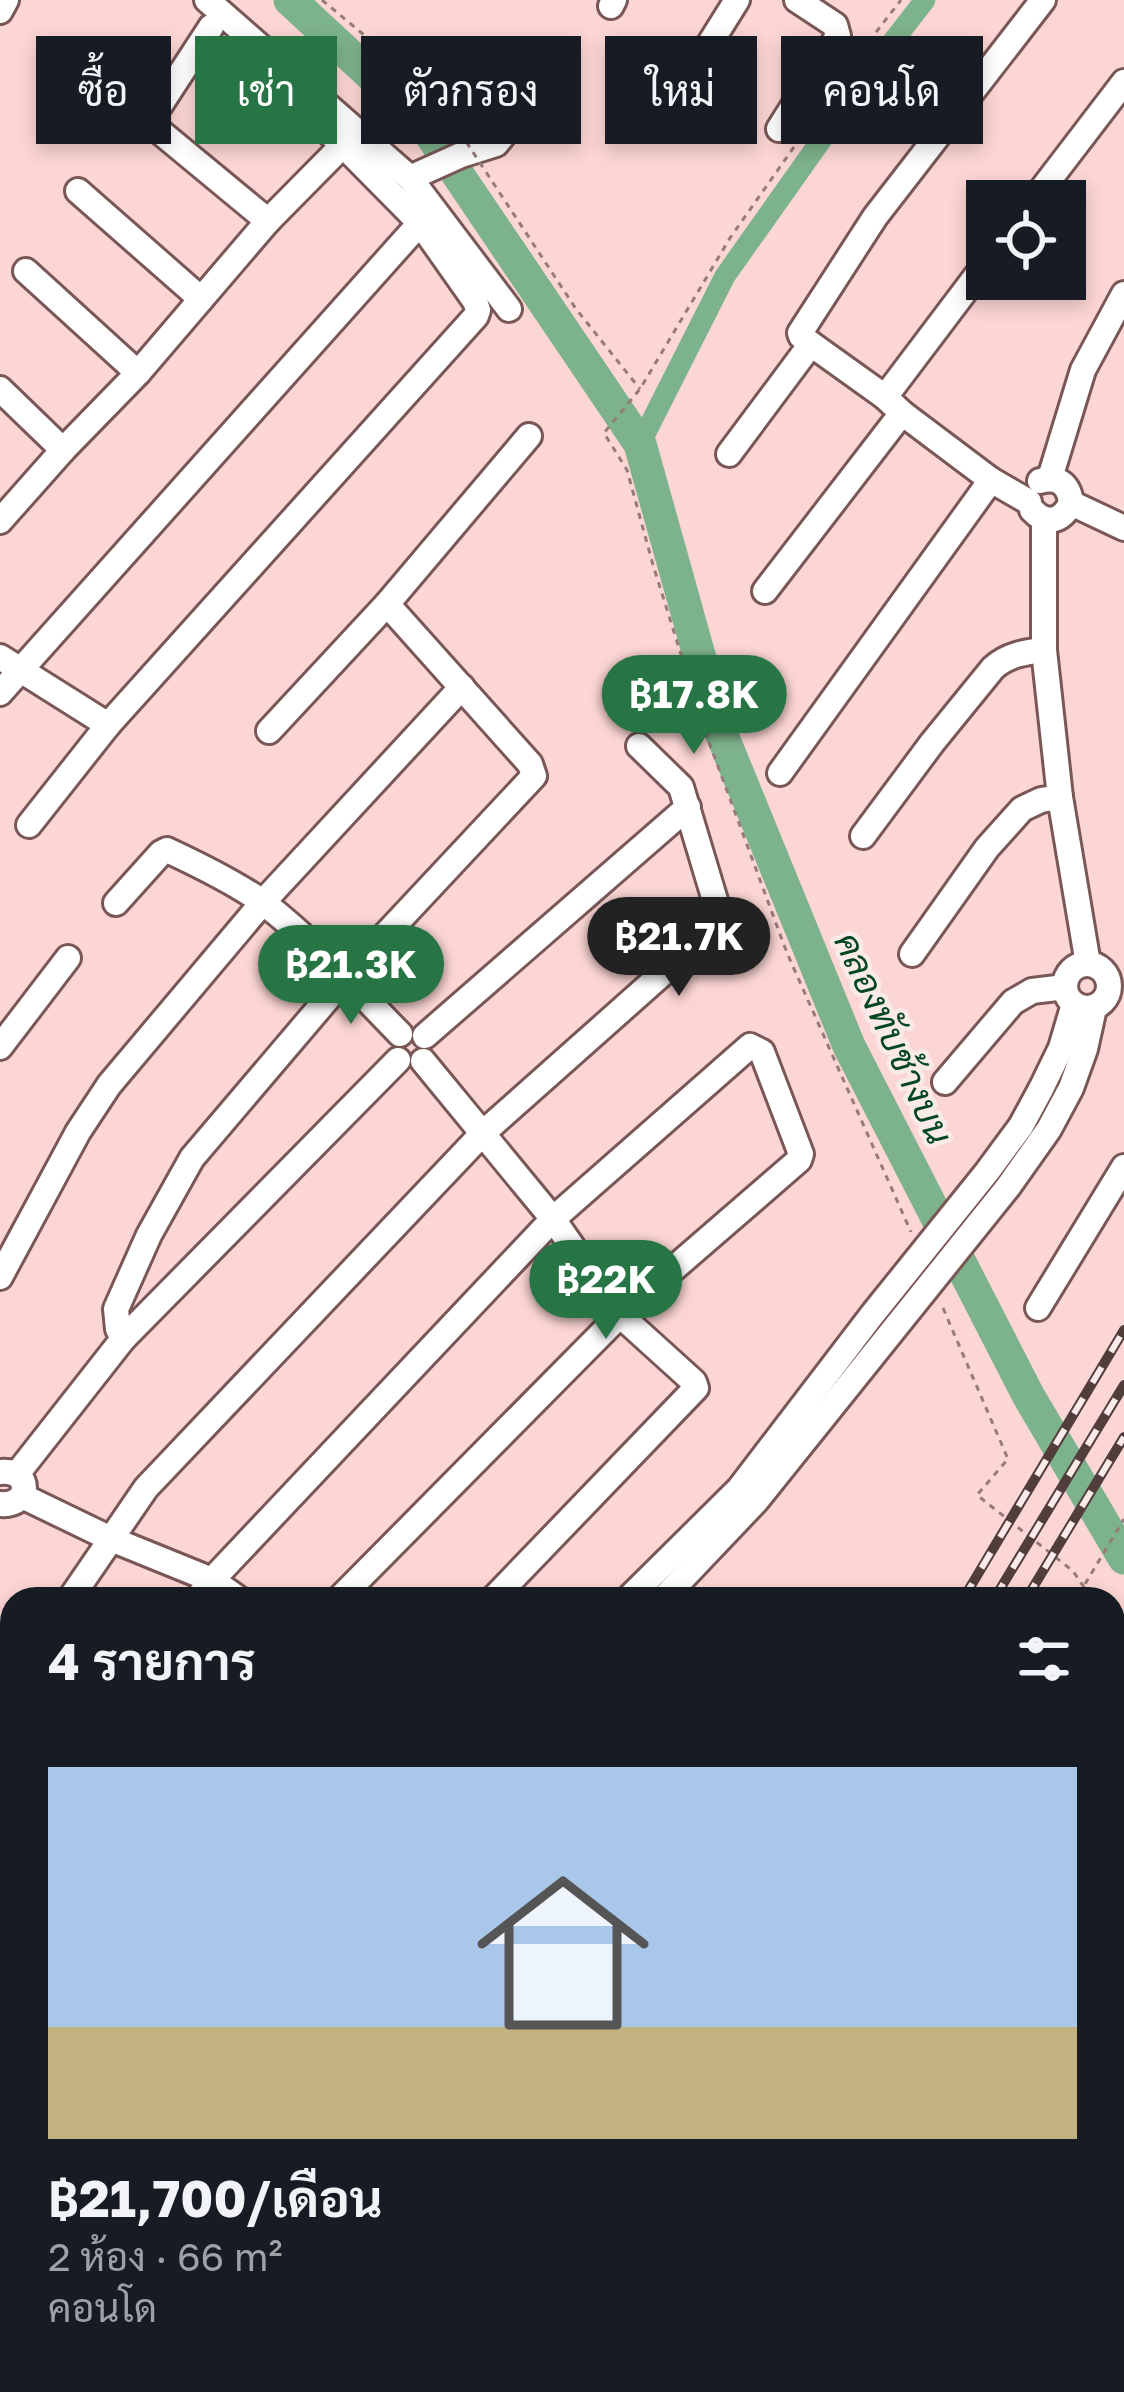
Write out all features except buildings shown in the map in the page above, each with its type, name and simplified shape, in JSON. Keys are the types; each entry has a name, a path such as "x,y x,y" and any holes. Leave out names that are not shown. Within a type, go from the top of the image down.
{"street":[{"path":"0,11 6,0"},
{"path":"207,0 417,174 509,309"},
{"path":"714,36 737,0"},
{"path":"797,0 835,25 838,36"},
{"path":"1043,0 874,217 800,332 1036,511 1055,520 1066,513 1070,490 1050,478 1030,490 1036,511 1044,650 1060,797 1088,964"},
{"path":"171,88 211,27"},
{"path":"1050,180 1124,82"},
{"path":"171,140 268,220"},
{"path":"29,825 108,725 476,316 475,301 420,224 337,140"},
{"path":"417,174 496,144"},
{"path":"0,521 138,373 268,220 343,145"},
{"path":"78,191 201,298"},
{"path":"0,693 10,663 420,224"},
{"path":"26,272 138,373"},
{"path":"766,592 966,294"},
{"path":"1050,478 1083,370 1124,294"},
{"path":"729,454 811,344"},
{"path":"0,389 63,449"},
{"path":"268,731 387,604 529,436"},
{"path":"780,773 991,480"},
{"path":"1071,502 1120,518"},
{"path":"123,1339 116,1309 148,1235 192,1158 345,977 534,776 533,767 387,604"},
{"path":"863,836 993,668 1023,653 1044,650"},
{"path":"10,663 108,725"},
{"path":"0,1277 77,1132 109,1085 263,902 462,687"},
{"path":"78,1587 146,1488 483,1132 717,925 720,917 681,787 639,746"},
{"path":"911,954 987,848 1022,808 1060,797"},
{"path":"200,1587 10,1486 123,1339 412,1047 688,807"},
{"path":"116,902 166,850 263,902 412,1047 553,1219 620,1315 694,1382 696,1388 505,1587"},
{"path":"0,1047 68,958"},
{"path":"674,1587 756,1501 778,1457 872,1315 969,1195 997,1179 1049,1129 1085,1049 1093,999 1108,980 1101,969 1088,964 1077,967 1068,975 1093,999"},
{"path":"945,1082 1013,1002 1032,991 1093,999"},
{"path":"206,1587 553,1219 750,1046 762,1052 801,1154 799,1160 620,1315 351,1587"},
{"path":"1038,1308 1124,1167"},
{"path":"640,1587 778,1457 884,1339 984,1217 997,1179"}],"path":[{"path":"322,0 442,105 576,309 640,389"},
{"path":"873,36 901,0"},
{"path":"783,144 640,389 604,433 627,470 706,734 787,953 916,1244"},
{"path":"942,1306 1008,1459 977,1495 1073,1571 1083,1586 1124,1519"}],"waterway":[{"name":"คลองทับช้างบน","path":"290,0 423,123 640,444 720,730 849,1046 1028,1395 1124,1558"},
{"path":"640,444 725,276 925,0"}],"railway":[{"path":"970,1587 1124,1330"},
{"path":"1001,1587 1124,1385"},
{"path":"1033,1587 1124,1437"}]}
